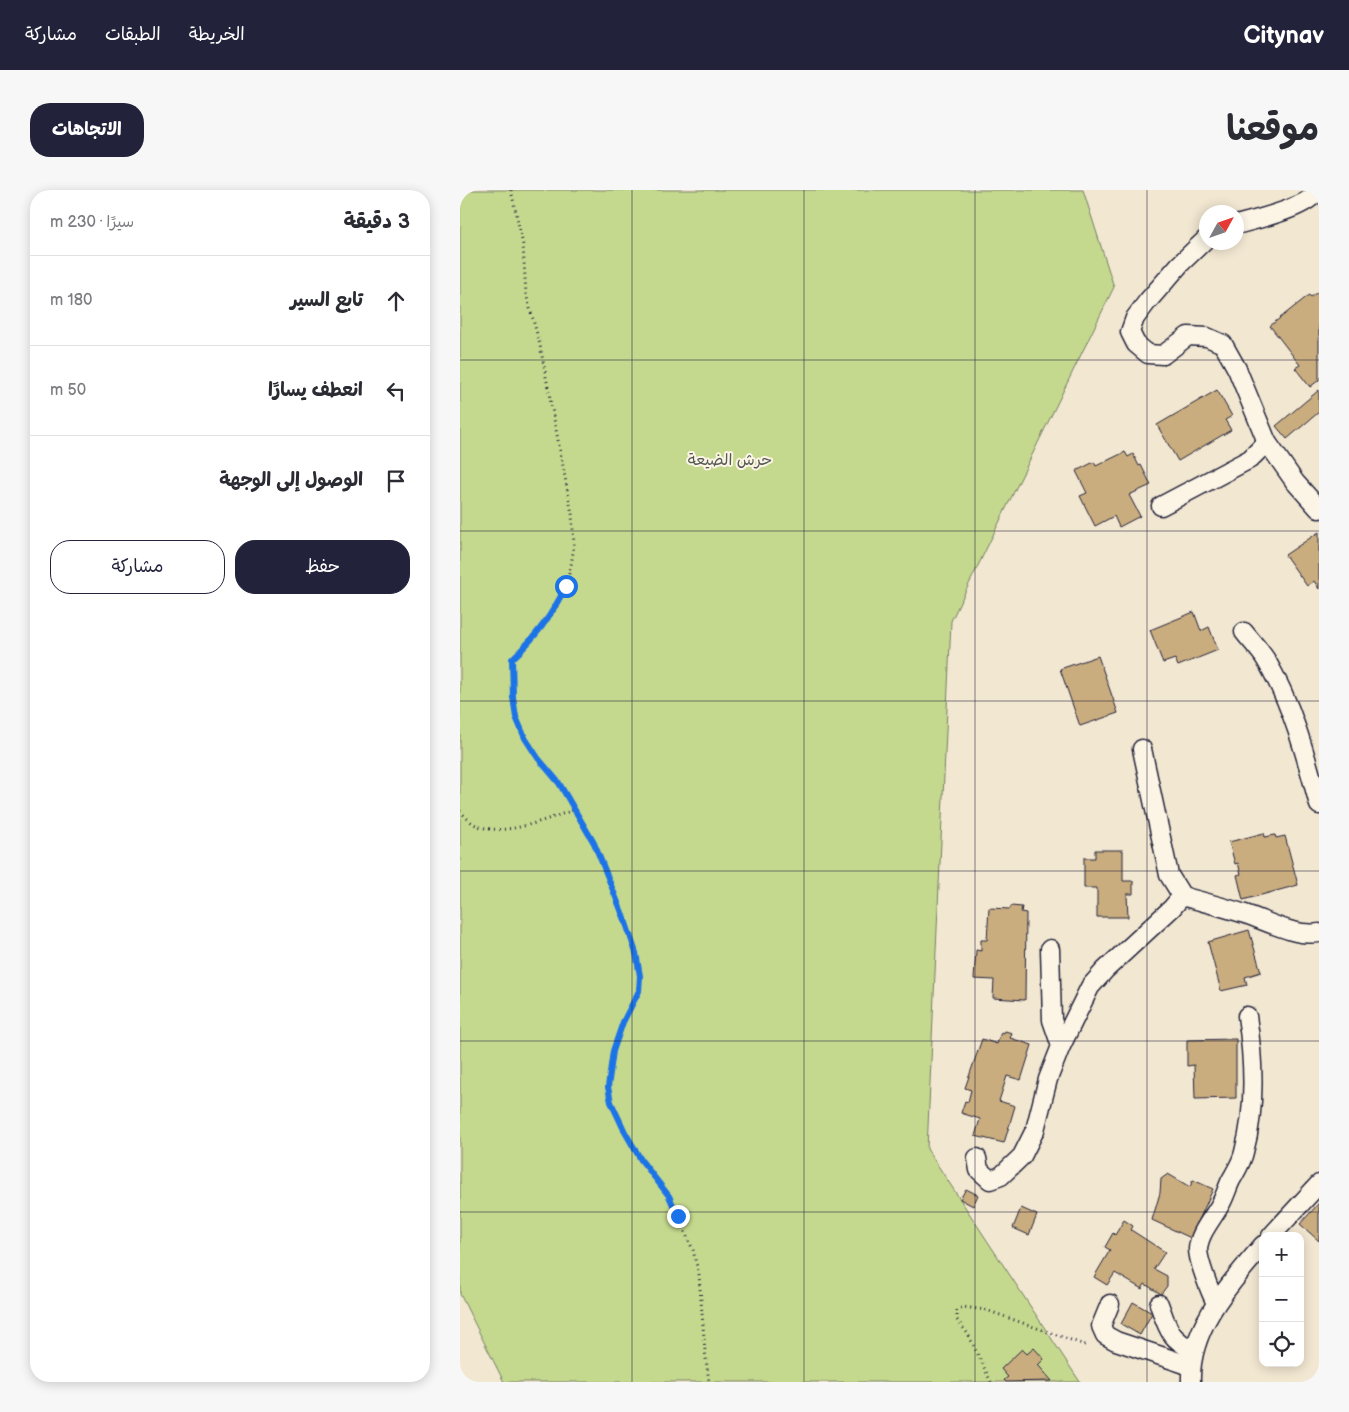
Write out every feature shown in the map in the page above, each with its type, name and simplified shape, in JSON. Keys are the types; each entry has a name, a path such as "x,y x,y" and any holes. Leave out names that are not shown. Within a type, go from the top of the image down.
{"street":[{"path":"1244,222 1303,203 1316,194 1317,190"},
{"path":"1199,246 1180,264 1147,302 1135,318 1130,332 1136,344 1148,354 1163,355 1188,336 1207,336 1223,344 1237,369 1267,442 1295,482 1319,509"},
{"path":"1161,506 1250,459 1267,442"},
{"path":"1244,632 1265,659 1281,690 1292,717 1319,805"},
{"path":"1142,749 1169,875 1182,896 1294,931 1319,933"},
{"path":"977,1158 979,1170 990,1180 1001,1176 1022,1156 1035,1130 1048,1079 1061,1046 1090,987 1105,970 1172,908 1182,896"},
{"path":"1050,949 1052,1020 1061,1046"},
{"path":"1216,1303 1208,1290 1198,1249 1202,1235 1244,1156 1248,1139 1254,1083 1252,1049 1247,1016"},
{"path":"1275,1232 1319,1184"},
{"path":"1192,1366 1216,1303 1259,1250"},
{"path":"1110,1304 1101,1326 1105,1334 1116,1341 1192,1366"},
{"path":"1159,1304 1168,1331 1180,1344 1192,1366"}],"path":[{"path":"511,190 523,245 526,294 540,345 572,514 574,545 566,586 555,610 540,630 512,659 513,697 516,717 525,738 538,758 559,783 594,843 636,953 640,976 639,991 623,1022 613,1051 608,1087 611,1102 641,1160 669,1196 693,1250 699,1275 704,1352 709,1382"},
{"path":"460,811 473,824 488,829 511,829 574,810"},
{"path":"990,1382 968,1334 957,1320 957,1310 963,1307 986,1310 1095,1348"}],"green space":[{"name":"حرش الضيعة","path":"460,190 1083,190 1114,287 951,621 927,1149 1080,1382 504,1382 460,1294"}],"building":[{"path":"1319,291 1319,380 1310,387 1295,368 1300,365 1270,326 1309,295 1311,297"},
{"path":"1217,390 1232,416 1225,420 1231,430 1178,461 1157,425"},
{"path":"1319,390 1319,412 1287,439 1276,426"},
{"path":"1125,452 1128,457 1133,454 1151,485 1129,495 1140,516 1119,527 1114,516 1095,526 1080,496 1087,493 1076,471 1094,462 1096,466"},
{"path":"1319,532 1319,589 1314,581 1307,586 1285,555"},
{"path":"1194,612 1201,631 1209,627 1218,650 1178,666 1175,659 1163,663 1150,630"},
{"path":"1098,656 1118,713 1080,726 1060,669"},
{"path":"1264,833 1265,837 1275,835 1276,838 1285,836 1298,885 1243,900 1237,875 1241,874 1238,863 1235,864 1229,842"},
{"path":"1095,850 1123,850 1123,881 1133,881 1133,894 1127,894 1128,917 1097,917 1097,888 1084,888 1084,858 1095,858"},
{"path":"1011,906 1022,907 1021,912 1026,913 1025,1000 993,998 994,980 974,979 976,950 981,951 981,940 987,940 989,908 1010,909"},
{"path":"1249,930 1261,972 1245,977 1247,985 1221,991 1208,942"},
{"path":"1005,1031 1012,1033 1010,1038 1032,1045 1021,1080 1007,1076 999,1101 1015,1106 1004,1143 975,1136 980,1119 961,1113 965,1101 968,1102 971,1090 965,1088 982,1039 997,1044 1001,1032 1004,1033"},
{"path":"1236,1039 1236,1098 1195,1099 1194,1065 1187,1066 1187,1040"},
{"path":"1168,1174 1190,1187 1193,1180 1213,1189 1191,1238 1152,1220 1160,1193 1161,1179"},
{"path":"966,1189 978,1195 973,1206 960,1199"},
{"path":"1319,1203 1319,1241 1300,1224"},
{"path":"1021,1208 1037,1215 1029,1235 1013,1228"},
{"path":"1124,1220 1133,1226 1131,1230 1165,1252 1154,1269 1167,1276 1167,1286 1161,1294 1145,1284 1142,1289 1115,1273 1107,1285 1094,1277 1110,1250 1105,1247 1113,1233 1115,1235"},
{"path":"1133,1302 1152,1313 1140,1335 1121,1324"},
{"path":"1034,1348 1044,1359 1038,1365 1052,1381 1006,1382 1004,1380 1008,1377 1001,1369 1022,1349 1027,1354"}],"route":[{"path":"566,586 555,610 540,630 512,659 513,697 516,717 525,738 538,758 559,783 594,843 636,953 640,976 639,991 623,1022 613,1051 608,1087 611,1102 625,1132 641,1160 669,1196 678,1216"}]}
